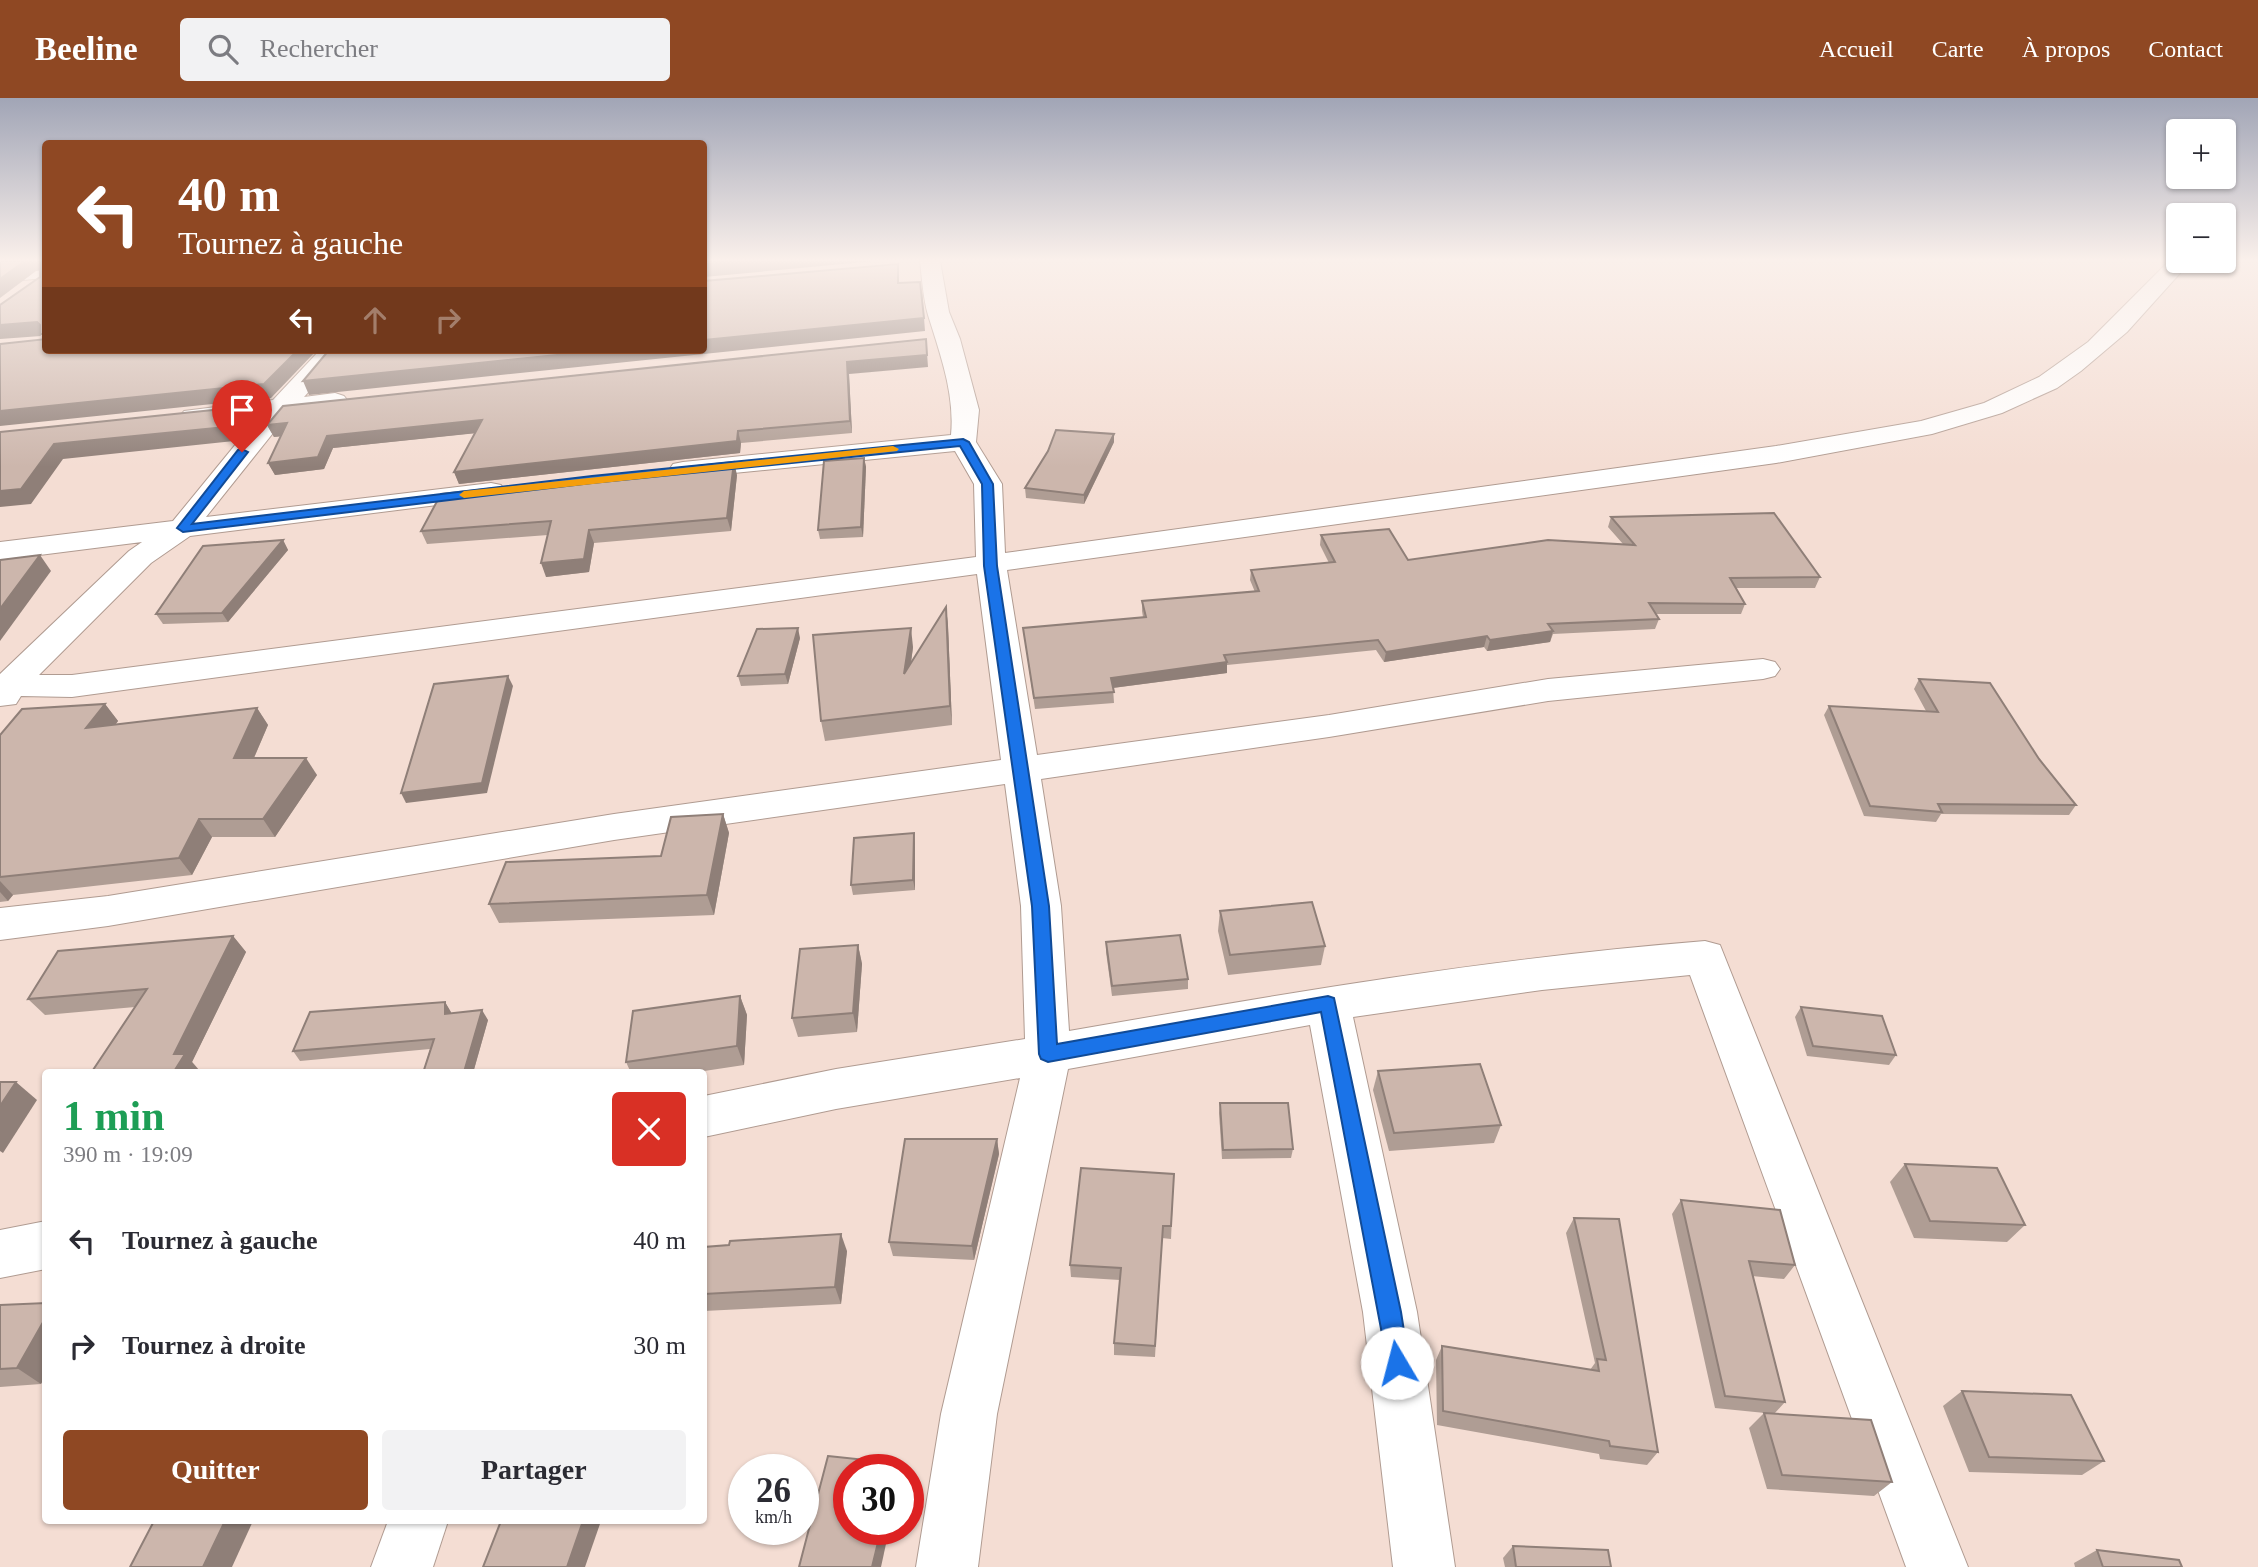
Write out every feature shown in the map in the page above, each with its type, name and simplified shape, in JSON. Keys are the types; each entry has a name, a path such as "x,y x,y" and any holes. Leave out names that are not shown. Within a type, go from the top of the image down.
{"street":[{"path":"935,330 934,340 966,410 963,442 988,484 991,566 1041,906 1048,1054 969,1414 947,1567"},
{"path":"4,691 72,686 556,619 991,566 1761,457 1908,431 1998,407 2074,368 2117,330"},
{"path":"4,691 140,557 183,528 257,433 329,354"},
{"path":"174,418 365,398"},
{"path":"660,472 963,442"},
{"path":"0,551 523,488"},
{"path":"0,924 108,911 614,827 1329,726 1548,690 1763,668"},
{"path":"707,1115 782,1097 1048,1054 1328,1003 1615,963 1705,957 1937,1567"},
{"path":"1328,1003 1390,1312 1424,1567"},
{"path":"0,1254 42,1246"},
{"path":"402,1567 417,1524"}],"building":[{"path":"707,330 808,330 707,340"},
{"path":"42,339 42,354 294,354 264,384 0,411 0,344"},
{"path":"926,339 927,355 847,362 850,421 738,431 737,441 454,472 482,420 327,436 318,457 268,463 287,423 267,425 283,406"},
{"path":"326,354 567,354 303,381"},
{"path":"242,407 226,427 54,444 21,489 0,491 0,432"},
{"path":"1056,430 1114,434 1084,495 1025,488 1048,451"},
{"path":"864,458 861,527 818,530 824,461"},
{"path":"734,462 727,518 589,530 584,559 541,563 551,521 421,531 441,494"},
{"path":"1774,513 1820,577 1730,578 1745,604 1649,603 1659,619 1548,624 1553,631 1490,640 1487,636 1386,652 1378,640 1224,655 1227,662 1111,678 1114,692 1034,698 1023,628 1146,617 1142,601 1259,591 1251,570 1335,562 1321,535 1389,529 1408,560 1548,540 1635,545 1611,517"},
{"path":"283,540 222,613 156,614 203,546"},
{"path":"40,555 0,609 0,560"},
{"path":"946,607 950,706 821,721 813,635 911,628 904,674"},
{"path":"798,628 785,674 738,676 757,629"},
{"path":"508,676 482,783 401,793 434,684"},
{"path":"1919,679 1990,683 2039,759 2076,805 1938,804 1942,812 1870,806 1829,706 1938,712"},
{"path":"105,704 86,728 257,708 234,758 306,758 263,819 199,819 179,858 0,877 0,735 22,709"},
{"path":"723,814 707,895 489,904 506,862 661,856 671,817"},
{"path":"914,833 913,880 851,885 854,838"},
{"path":"1312,902 1325,946 1230,955 1220,911"},
{"path":"1180,935 1188,979 1112,986 1106,942"},
{"path":"233,936 174,1054 185,1054 176,1069 94,1069 147,989 28,999 58,951"},
{"path":"858,945 853,1013 792,1018 800,949"},
{"path":"740,996 737,1046 626,1062 633,1011"},
{"path":"445,1002 445,1014 482,1010 465,1069 424,1069 434,1039 293,1051 310,1012"},
{"path":"1801,1007 1882,1016 1896,1055 1813,1046"},
{"path":"1480,1064 1501,1125 1394,1133 1378,1071"},
{"path":"0,1082 16,1082 0,1106"},
{"path":"1220,1103 1288,1103 1293,1149 1223,1150"},
{"path":"905,1139 997,1139 972,1246 889,1242"},
{"path":"1905,1164 1997,1168 2025,1225 1930,1221"},
{"path":"1081,1168 1174,1174 1171,1226 1163,1226 1155,1346 1114,1343 1121,1268 1070,1265"},
{"path":"1681,1200 1780,1210 1795,1265 1749,1261 1785,1402 1725,1396"},
{"path":"1574,1218 1619,1219 1658,1452 1610,1446 1609,1441 1443,1411 1442,1346 1599,1371 1597,1359 1606,1360"},
{"path":"841,1234 835,1287 707,1294 707,1247 729,1245 730,1241"},
{"path":"42,1303 42,1324 17,1368 0,1369 0,1305"},
{"path":"1962,1391 2071,1395 2104,1461 1989,1457"},
{"path":"1764,1413 1871,1420 1892,1482 1782,1475"},
{"path":"828,1456 833,1457 833,1545 877,1545 872,1567 799,1567 805,1545 819,1545 819,1490"},
{"path":"152,1524 224,1524 203,1567 130,1567"},
{"path":"500,1524 582,1524 567,1567 483,1567"},
{"path":"1513,1546 1608,1550 1611,1567 1516,1567"},
{"path":"2097,1550 2179,1560 2182,1567 2103,1567"}],"slow traffic":[{"path":"464,495 592,479 893,449"}],"route":[{"path":"242,452 183,528 592,479 963,442 988,484 991,566 1041,906 1048,1054 1328,1003 1390,1312 1397,1363"}]}
